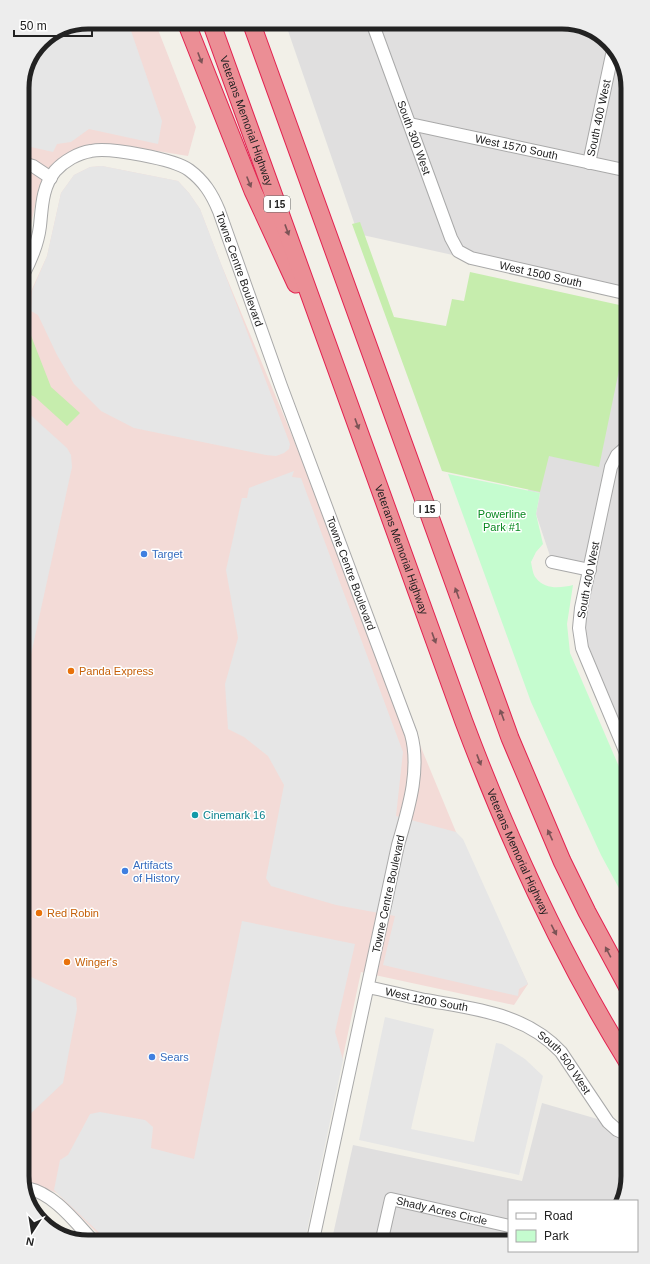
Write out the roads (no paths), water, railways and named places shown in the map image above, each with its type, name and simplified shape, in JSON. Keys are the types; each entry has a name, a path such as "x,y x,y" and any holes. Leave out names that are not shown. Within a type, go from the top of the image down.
{"highway":[{"path":"189,29 253,191 343,387"},
{"name":"Veterans Memorial Highway","path":"214,29 464,722 506,826 553,928 621,1050"},
{"name":"I 15","path":"254,29 510,738 562,861 587,912 621,975"}],"street":[{"name":"South 300 West","path":"375,29 451,238 458,251"},
{"name":"South 400 West","path":"589,163 612,57"},
{"name":"West 1570 South","path":"410,124 621,169"},
{"name":"Towne Centre Boulevard","path":"29,262 35,248 40,227 41,207 48,183 64,163 73,157 94,150 110,150 176,164 188,170 202,181 213,196 219,211 413,743 416,757 412,787 336,1127 314,1235"},
{"path":"29,165 51,178"},
{"name":"West 1500 South","path":"458,251 471,258 621,293"},
{"name":"South 400 West","path":"621,451 613,460 611,467 580,618 580,638 582,648 621,741"},
{"path":"552,562 590,570"},
{"name":"West 1200 South","path":"368,987 484,1011"},
{"name":"South 500 West","path":"484,1011 524,1023 552,1042 561,1052 608,1122 621,1132"},
{"path":"31,1189 42,1193 53,1201 87,1235"},
{"name":"Shady Acres Circle","path":"383,1235 391,1199 508,1226"}],"place":[{"name":"Target","path":"144,554"},
{"name":"Panda Express","path":"71,671"},
{"name":"Cinemark 16","path":"195,815"},
{"name":"Artifacts of History","path":"125,871"},
{"name":"Red Robin","path":"39,913"},
{"name":"Winger's","path":"67,962"},
{"name":"Sears","path":"152,1057"}],"park label":[{"name":"Powerline Park #1","path":"502,520"}]}
